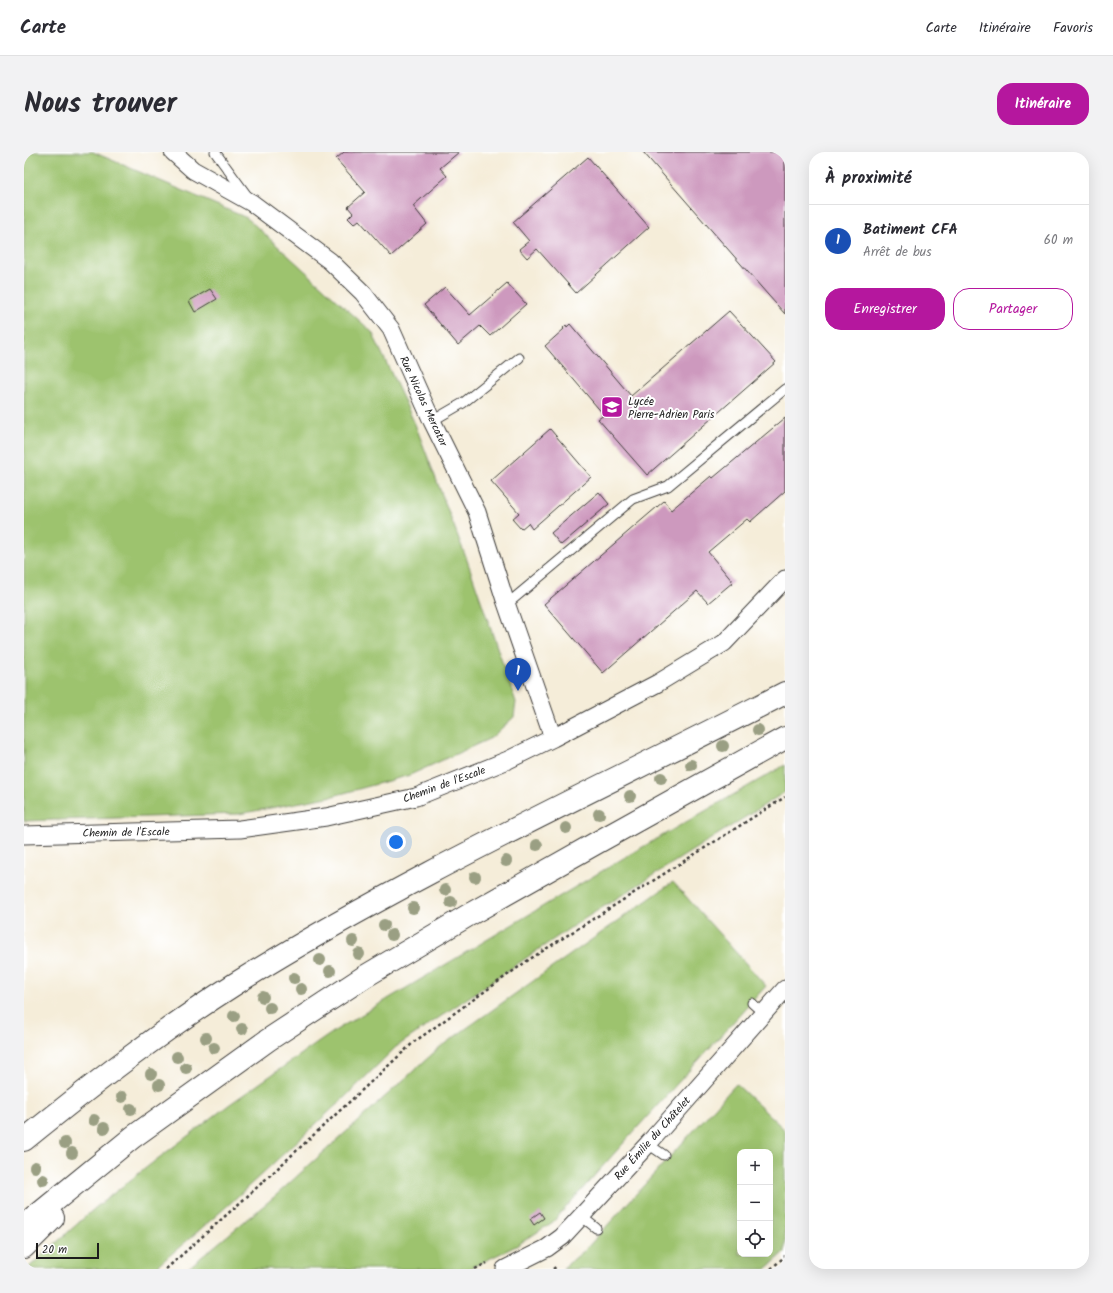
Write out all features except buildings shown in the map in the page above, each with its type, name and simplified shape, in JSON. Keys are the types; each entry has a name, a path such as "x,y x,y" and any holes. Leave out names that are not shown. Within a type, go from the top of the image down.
{"highway":[{"path":"24,1140 102,1077 175,1024 234,985 334,925 548,812 785,693"},
{"path":"24,1226 133,1137 268,1040 364,977 467,916 785,738"},
{"path":"24,1247 133,1137"}],"street":[{"name":"Rue Nicolas Mercator","path":"173,152 193,170 252,203 330,261 363,293 391,329 432,421 477,512 506,605 553,738"},
{"name":"Chemin de l'Escale","path":"24,835 240,829 326,817 416,797 508,760 553,738 658,682 724,643 785,579"},
{"name":"Rue Émilie du Châtelet","path":"505,1269 547,1248 562,1237 648,1144 758,1008 785,989"}],"lane":[{"path":"215,152 252,203"},
{"path":"432,421 463,403 519,358"},
{"path":"506,605 633,500 668,486 785,389"},
{"path":"648,1144 664,1155"},
{"path":"581,1216 596,1228"}],"path":[{"path":"166,1269 252,1192 414,1042 530,959 785,797"},
{"path":"771,1269 785,1256"}],"green space":[{"path":"24,152 93,152 247,218 372,332 415,424 467,560 516,702 514,717 491,738 410,775 333,796 239,814 24,821"},
{"path":"785,765 785,792 573,926 396,1047 345,1097 225,1208 154,1269 27,1269 95,1208 156,1160 230,1104 336,1030 627,856"},
{"path":"673,882 766,986 553,1222 516,1246 468,1269 187,1269 274,1197 440,1047"},
{"path":"736,1084 785,1130 785,1252 766,1269 562,1269 585,1250"}],"place":[{"name":"Lycée Pierre-Adrien Paris","path":"612,407"},
{"name":"Batiment CFA","path":"518,691"}]}
